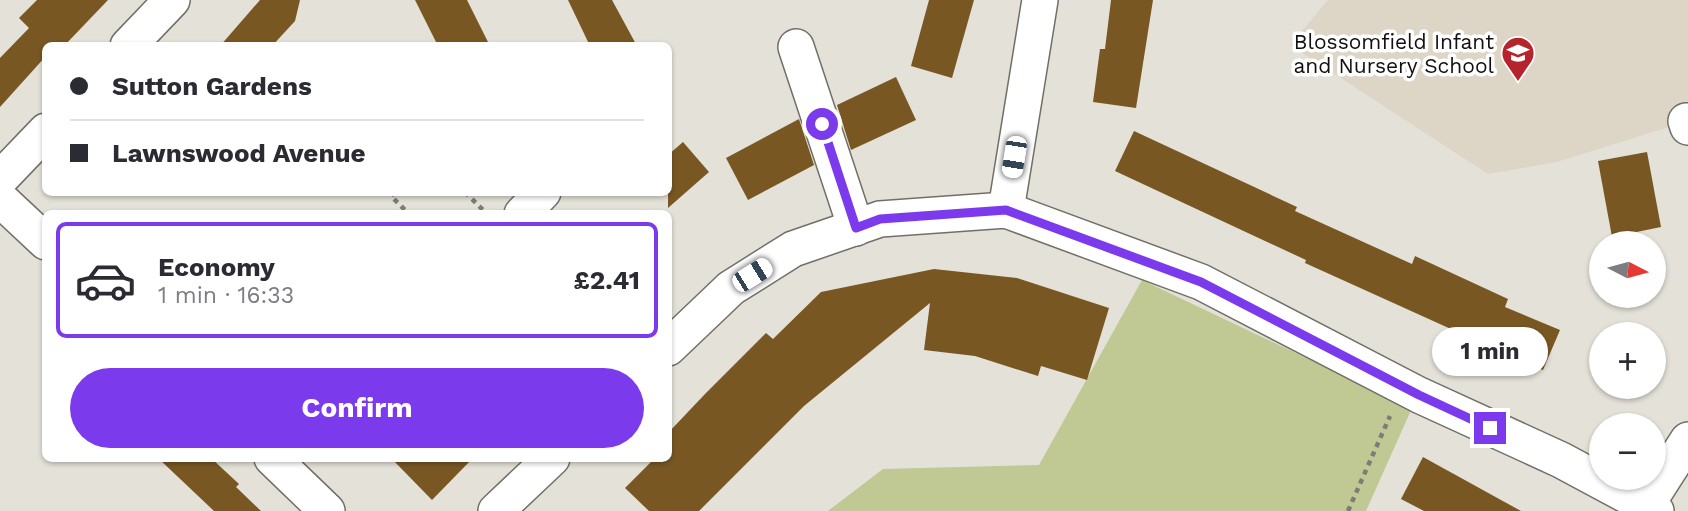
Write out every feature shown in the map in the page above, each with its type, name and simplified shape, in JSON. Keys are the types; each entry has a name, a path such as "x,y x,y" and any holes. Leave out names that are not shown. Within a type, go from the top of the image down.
{"street":[{"path":"132,42 172,0"},
{"path":"1006,210 1040,0"},
{"path":"796,47 856,228"},
{"path":"0,179 42,135"},
{"path":"526,210 539,196"},
{"path":"0,199 42,238"},
{"path":"672,344 731,288 793,249 880,219 1006,210 1201,282 1419,395 1561,460 1652,508 1688,440"},
{"path":"276,462 327,511"},
{"path":"496,511 548,462"}],"path":[{"path":"391,196 405,210"},
{"path":"470,196 483,210"},
{"path":"1348,511 1392,412 1412,408 1419,395"}],"shaded area":[{"name":"Blossomfield Infant and Nursery School","path":"1328,0 1688,0 1688,121 1557,162 1488,174 1290,45"}],"green space":[{"path":"1142,280 1412,408 1366,511 828,511 883,469 1039,465"}],"building":[{"path":"37,0 108,0 68,42 42,42 42,60 0,107 0,58 29,28 19,18"},
{"path":"260,0 300,0 295,21 276,42 223,42"},
{"path":"415,0 467,0 488,42 436,42"},
{"path":"568,0 612,0 635,42 588,42"},
{"path":"929,0 974,0 952,78 911,66"},
{"path":"1111,0 1153,0 1136,108 1093,102 1100,49 1105,49"},
{"path":"896,77 916,120 851,150 837,105"},
{"path":"799,119 814,165 748,200 726,158"},
{"path":"1134,131 1297,207 1295,211 1412,264 1415,256 1508,299 1505,307 1560,330 1543,370 1472,341 1473,339 1305,263 1306,260 1115,171"},
{"path":"683,142 709,172 668,208 668,196 672,196 672,152"},
{"path":"1647,152 1661,227 1641,231 1611,231 1598,161"},
{"path":"934,269 1017,278 1109,308 1087,380 1041,366 1038,376 975,356 924,350 930,303 804,406 699,511 649,511 625,488 651,462 672,462 672,429 766,333 773,339 821,292"},
{"path":"1423,457 1521,511 1424,511 1401,499"},
{"path":"162,462 215,462 239,484 236,487 261,511 214,511"},
{"path":"395,462 469,462 432,500"}],"place":[{"name":"Blossomfield Infant and Nursery School","path":"1518,83"}],"route":[{"path":"822,124 856,228 880,219 1006,210 1088,238 1201,282 1419,395 1490,428"}]}
